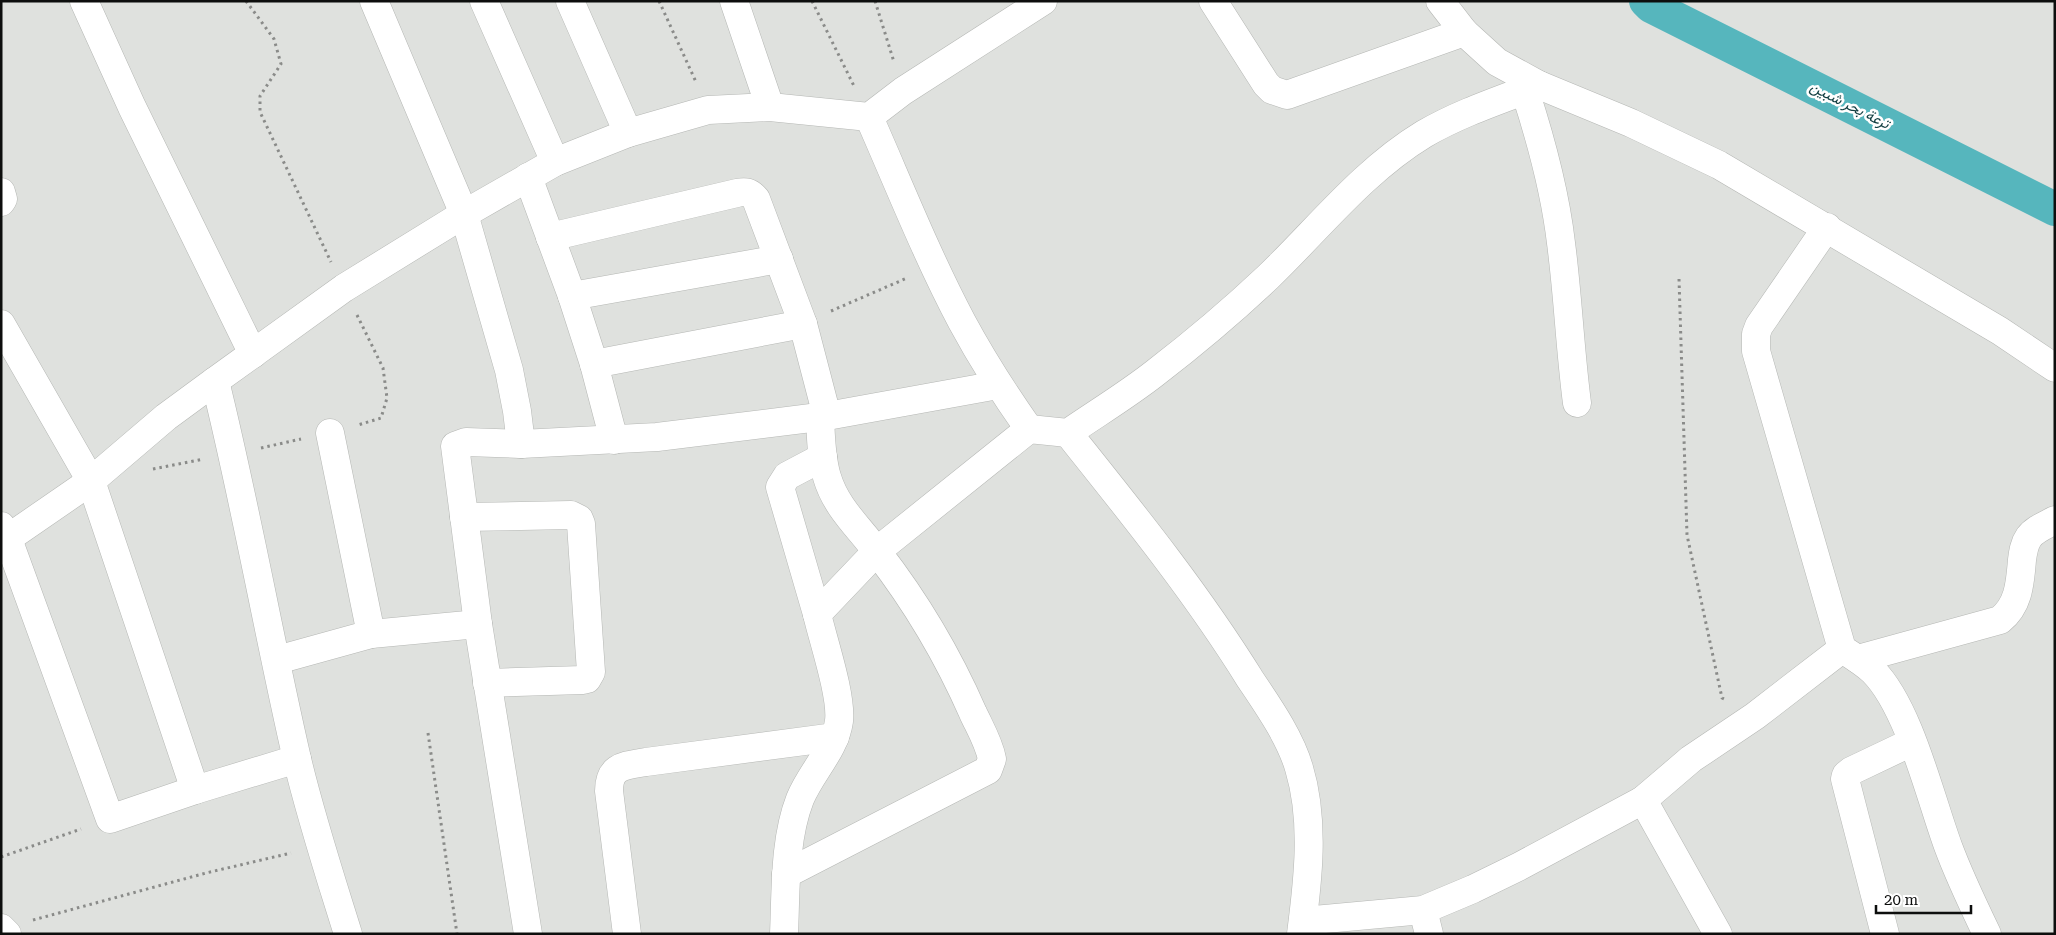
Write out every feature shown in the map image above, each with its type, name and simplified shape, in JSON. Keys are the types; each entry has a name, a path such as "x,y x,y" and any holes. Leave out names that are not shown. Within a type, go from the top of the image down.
{"street":[{"path":"84,1 132,107 253,354"},
{"path":"374,1 464,214 509,370 521,444"},
{"path":"484,1 555,162"},
{"path":"570,1 628,133"},
{"path":"734,1 770,107"},
{"path":"1213,1 1266,84 1272,90 1287,95 1464,32"},
{"path":"1440,1 1464,32 1496,62 1532,88 1631,123 1719,165 1827,227 2000,331 2055,368"},
{"path":"298,759 195,790 110,819 4,536 91,481 166,417 344,288 464,214 555,162 628,133 708,110 770,107 869,117 903,91 1034,4"},
{"path":"1532,88 1561,243 1577,403"},
{"path":"816,614 878,552 1029,430 1068,433 1154,374 1204,335 1268,277 1332,211 1392,156 1425,134 1464,114 1532,88"},
{"path":"869,117 962,322 998,384 1029,430"},
{"path":"528,176 572,296 594,364 614,440"},
{"path":"1,192 3,199 1,202"},
{"path":"550,238 737,192 747,192 756,199 802,324 824,416 823,457 827,478 844,513 878,552 920,612 960,684 990,753 991,766 988,770 786,874"},
{"path":"1827,227 1759,326 1755,342 1850,654 1873,672 1896,704 1912,742 1949,849 1987,934"},
{"path":"572,296 779,259"},
{"path":"1,324 91,481 195,790"},
{"path":"594,364 802,324"},
{"path":"215,381 233,454 298,759 320,846 348,934"},
{"path":"528,934 478,624 455,446 466,442 521,444 614,440 824,416 998,384"},
{"path":"330,433 371,634"},
{"path":"1068,433 1172,564 1223,636 1278,722 1299,768 1307,806 1309,849 1302,928 1426,922 1481,886 1643,800 1691,759 1850,654 2000,620 2008,613 2015,602 2019,589 2026,542 2036,531 2055,520"},
{"path":"784,934 786,874 792,833 800,799 835,737 839,719 837,698 816,614 780,486 787,476 823,457"},
{"path":"464,517 570,515 578,519 581,524 591,672 589,676 583,680 487,683"},
{"path":"277,660 371,634 478,624"},
{"path":"627,934 609,791 609,781 612,773 627,765 835,737"},
{"path":"1885,934 1844,779 1851,771 1912,742"},
{"path":"1643,800 1718,934"},
{"path":"1,928 7,934"}],"path":[{"path":"148,470 330,433 381,418 387,398 382,368 260,112 260,96 281,64 274,39 246,1"},
{"path":"659,1 708,110"},
{"path":"812,1 869,117"},
{"path":"875,1 903,91"},
{"path":"802,324 935,266"},
{"path":"1679,279 1687,535 1722,698 1755,716"},
{"path":"428,733 457,934"},
{"path":"1,857 110,819"},
{"path":"1,928 206,873 320,846"}],"waterway":[{"name":"ترعة بحر شبين","path":"1646,1 1651,6 2055,209"}]}
